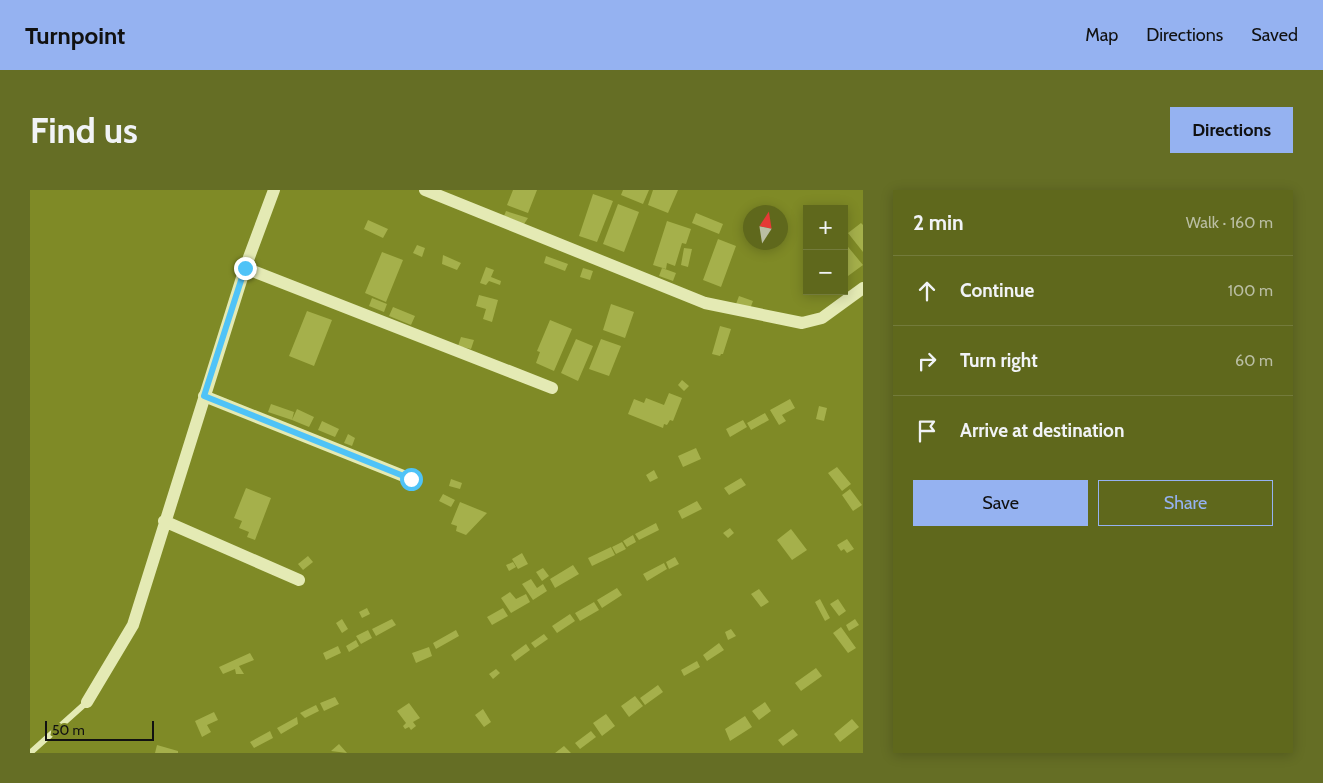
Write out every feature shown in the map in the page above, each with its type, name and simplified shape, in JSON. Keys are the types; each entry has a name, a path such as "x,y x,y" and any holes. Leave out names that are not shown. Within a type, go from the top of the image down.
{"street":[{"path":"87,702 133,625 164,521 245,268 274,190"},
{"path":"425,190 705,303 802,323 822,318 863,288"},
{"path":"245,268 552,388"},
{"path":"204,396 411,479"},
{"path":"164,521 299,580"}],"lane":[{"path":"30,753 87,702"}],"building":[{"path":"513,190 537,190 528,213 507,205"},
{"path":"623,190 649,190 643,204 621,195"},
{"path":"653,190 678,190 668,213 648,205"},
{"path":"593,194 613,201 597,242 579,236"},
{"path":"618,204 639,212 624,252 603,244"},
{"path":"506,211 528,218 524,224 504,216"},
{"path":"696,213 723,224 719,234 692,223"},
{"path":"368,220 388,229 383,238 364,229"},
{"path":"667,221 691,229 686,244 682,243 675,266 667,263 666,269 653,265"},
{"path":"861,223 863,225 863,252 848,233"},
{"path":"718,239 736,246 721,287 703,280"},
{"path":"417,245 425,248 422,257 413,253"},
{"path":"848,247 863,265 848,276"},
{"path":"684,248 692,249 688,267 681,265"},
{"path":"382,252 403,260 386,302 365,293"},
{"path":"443,255 461,263 457,270 442,264"},
{"path":"546,256 568,264 565,271 544,263"},
{"path":"486,267 494,270 491,277 501,281 500,285 489,281 486,285 480,283"},
{"path":"583,268 593,271 590,280 580,277"},
{"path":"662,268 676,273 673,281 659,276"},
{"path":"479,295 498,300 492,322 483,319 486,309 476,306"},
{"path":"739,296 753,301 750,309 736,304"},
{"path":"372,298 387,304 384,312 369,306"},
{"path":"611,304 634,312 625,338 603,330"},
{"path":"393,307 415,316 411,325 389,316"},
{"path":"307,311 332,320 314,366 289,356"},
{"path":"550,320 572,329 554,371 536,363 540,352 537,351"},
{"path":"720,326 731,329 723,354 720,356 712,354"},
{"path":"461,337 474,340 471,349 458,346"},
{"path":"576,339 593,346 578,381 561,373"},
{"path":"601,339 621,346 609,376 589,369"},
{"path":"682,380 689,386 684,391 678,385"},
{"path":"669,393 682,398 673,421 670,420 667,425 664,424 663,428 628,414 634,399 644,403 646,398 664,405"},
{"path":"790,399 795,408 782,415 786,421 779,425 770,410"},
{"path":"271,404 294,412 292,420 268,412"},
{"path":"819,406 827,408 824,421 816,419"},
{"path":"297,409 314,417 309,427 292,420"},
{"path":"765,413 769,420 751,430 747,423"},
{"path":"743,420 747,427 730,437 726,429"},
{"path":"322,421 339,429 335,437 318,430"},
{"path":"348,434 355,438 352,446 344,443"},
{"path":"696,448 701,459 683,467 678,456"},
{"path":"837,467 851,484 842,491 828,473"},
{"path":"654,470 658,478 650,482 646,475"},
{"path":"741,478 746,485 729,495 724,488"},
{"path":"451,479 462,483 460,489 449,486"},
{"path":"246,488 271,498 255,540 247,537 249,532 239,528 242,521 234,518"},
{"path":"850,489 862,505 853,511 842,495"},
{"path":"443,494 455,500 451,507 439,501"},
{"path":"697,501 702,509 682,519 678,511"},
{"path":"460,502 487,513 466,535 456,531 457,526 451,524"},
{"path":"656,523 659,530 639,540 635,534"},
{"path":"730,528 734,533 728,538 723,533"},
{"path":"791,529 807,550 792,560 777,540"},
{"path":"633,535 636,542 627,547 623,541"},
{"path":"847,539 854,549 847,553 844,549 841,551 837,545"},
{"path":"622,542 626,549 616,554 612,547"},
{"path":"611,547 615,555 592,566 588,558"},
{"path":"522,553 528,564 518,569 512,559"},
{"path":"308,556 313,562 303,570 298,564"},
{"path":"675,557 679,564 669,569 666,562"},
{"path":"513,562 516,567 509,571 506,565"},
{"path":"664,563 667,569 647,581 643,574"},
{"path":"573,565 579,574 555,588 550,579"},
{"path":"543,568 549,576 542,581 536,572"},
{"path":"531,579 537,588 543,584 547,591 533,600 522,584"},
{"path":"617,588 622,595 602,608 597,600"},
{"path":"759,589 769,602 761,607 751,594"},
{"path":"510,592 516,599 526,594 530,602 511,613 501,598"},
{"path":"820,599 830,618 825,621 815,602"},
{"path":"838,599 846,611 839,616 830,604"},
{"path":"594,602 599,610 580,621 575,613"},
{"path":"367,608 370,614 362,618 359,612"},
{"path":"503,608 508,616 492,625 487,617"},
{"path":"570,614 575,621 557,633 552,626"},
{"path":"342,619 348,629 342,633 336,623"},
{"path":"392,619 396,625 376,636 372,629"},
{"path":"855,619 859,625 849,631 846,625"},
{"path":"841,627 856,648 848,653 833,633"},
{"path":"731,629 736,636 728,640 725,632"},
{"path":"368,630 372,638 361,644 356,636"},
{"path":"456,630 459,636 436,649 433,643"},
{"path":"544,634 548,639 535,648 531,643"},
{"path":"356,640 359,646 349,652 346,646"},
{"path":"719,643 724,650 707,661 703,655"},
{"path":"526,644 530,650 515,661 511,655"},
{"path":"338,646 341,653 326,660 323,653"},
{"path":"429,647 432,656 416,663 412,653"},
{"path":"250,653 254,660 239,666 244,674 236,674 235,669 223,674 219,667"},
{"path":"697,661 700,667 684,676 681,670"},
{"path":"816,668 822,676 801,691 795,683"},
{"path":"496,669 500,673 493,679 489,674"},
{"path":"658,685 663,692 645,705 640,698"},
{"path":"635,696 643,706 629,717 621,706"},
{"path":"335,697 339,704 324,711 320,703"},
{"path":"765,702 771,711 759,720 752,711"},
{"path":"409,703 420,718 413,722 416,726 411,730 409,727 405,729 403,726 406,723 397,711"},
{"path":"316,705 319,711 305,718 300,713"},
{"path":"483,709 491,722 484,727 475,715"},
{"path":"214,712 218,720 207,725 211,732 202,737 195,721"},
{"path":"606,714 615,726 602,736 593,723"},
{"path":"745,716 752,727 730,741 725,729"},
{"path":"297,717 298,724 281,734 277,728"},
{"path":"852,719 859,727 840,742 834,734"},
{"path":"793,729 798,735 783,746 778,740"},
{"path":"270,731 273,738 254,748 250,742"},
{"path":"591,731 596,737 580,749 575,743"},
{"path":"339,744 347,753 331,751"},
{"path":"157,745 178,751 178,753 155,753"},
{"path":"564,746 571,753 555,753"}],"route":[{"path":"245,268 204,396 411,479"}]}
